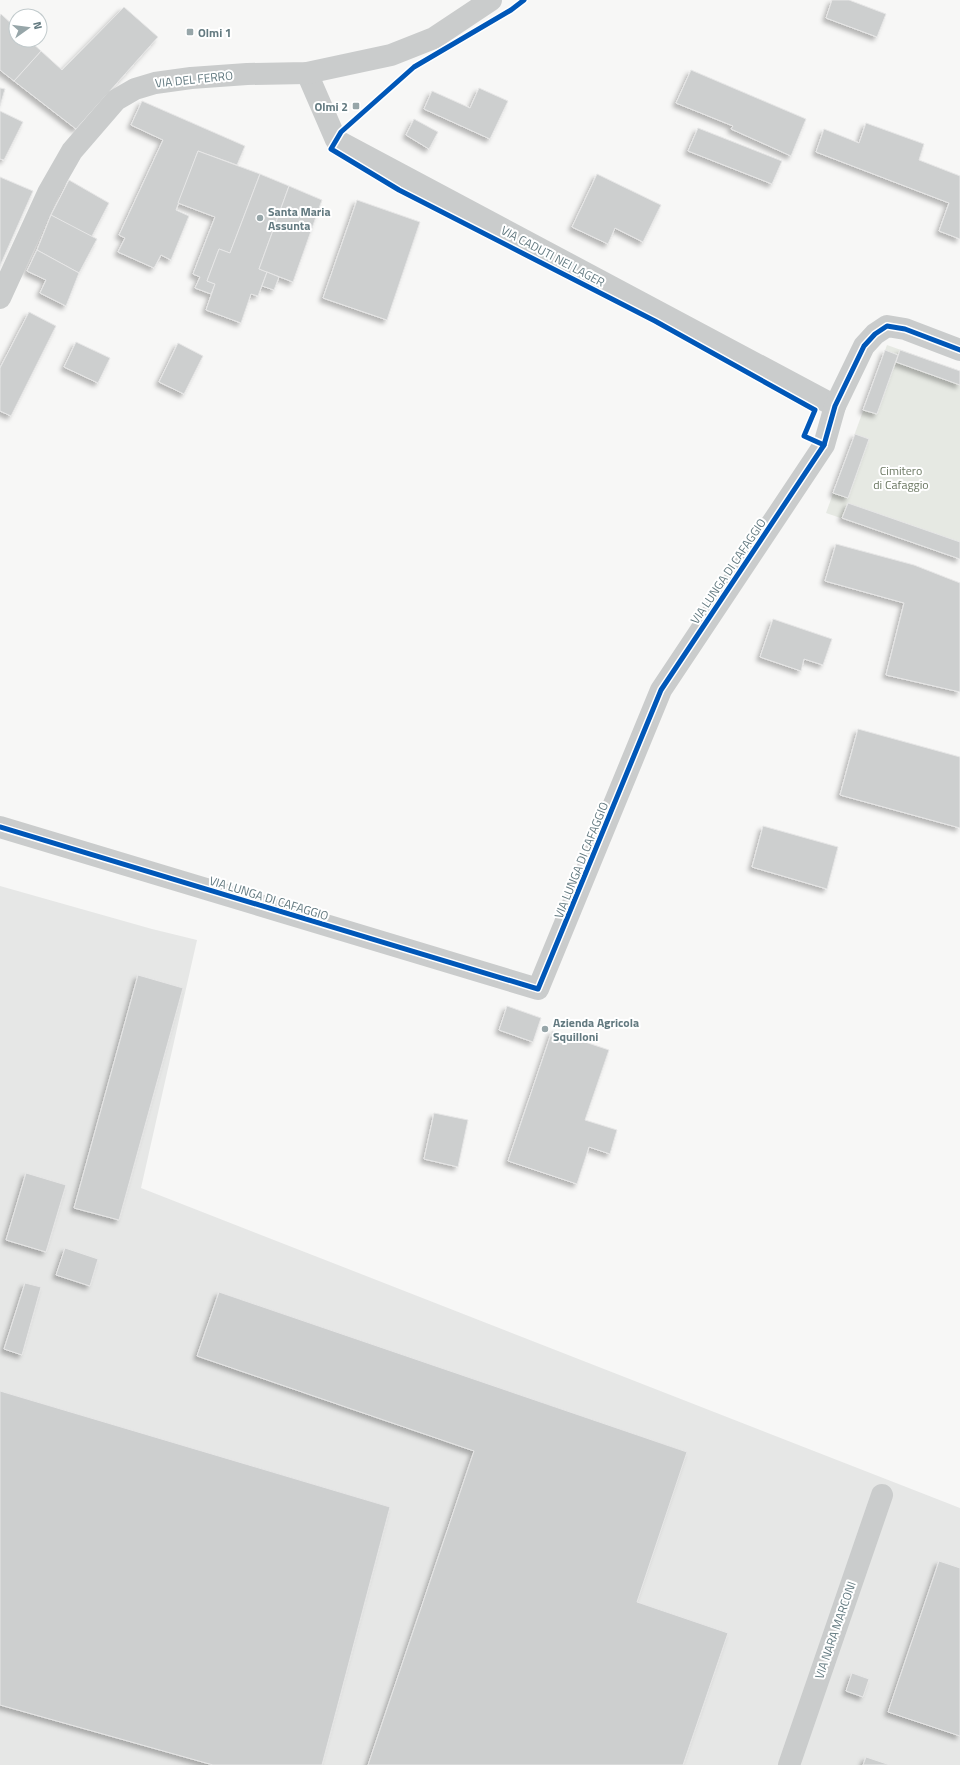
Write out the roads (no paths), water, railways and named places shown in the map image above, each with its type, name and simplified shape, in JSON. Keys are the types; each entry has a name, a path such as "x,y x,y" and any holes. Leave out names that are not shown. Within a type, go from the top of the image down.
{"street":[{"name":"VIA DEL FERRO","path":"0,298 48,193 72,151 116,100 135,88 155,82 191,78 240,74 308,73 398,52 434,38 491,0"},
{"name":"VIA CADUTI NEI LAGER","path":"308,73 336,140 835,406"},
{"name":"VIA LUNGA DI CAFAGGIO","path":"0,827 538,989 661,690 824,445 835,406 864,346 875,334 887,326 905,329 960,350"},
{"name":"VIA NARA MARCONI","path":"789,1765 882,1495"}],"place":[{"name":"Olmi 1","path":"190,32"},
{"name":"Olmi 2","path":"356,106"},
{"name":"Santa Maria Assunta","path":"260,218"},
{"name":"Azienda Agricola Squilloni","path":"545,1029"}],"park label":[{"name":"Cimitero di Cafaggio","path":"901,477"}]}
